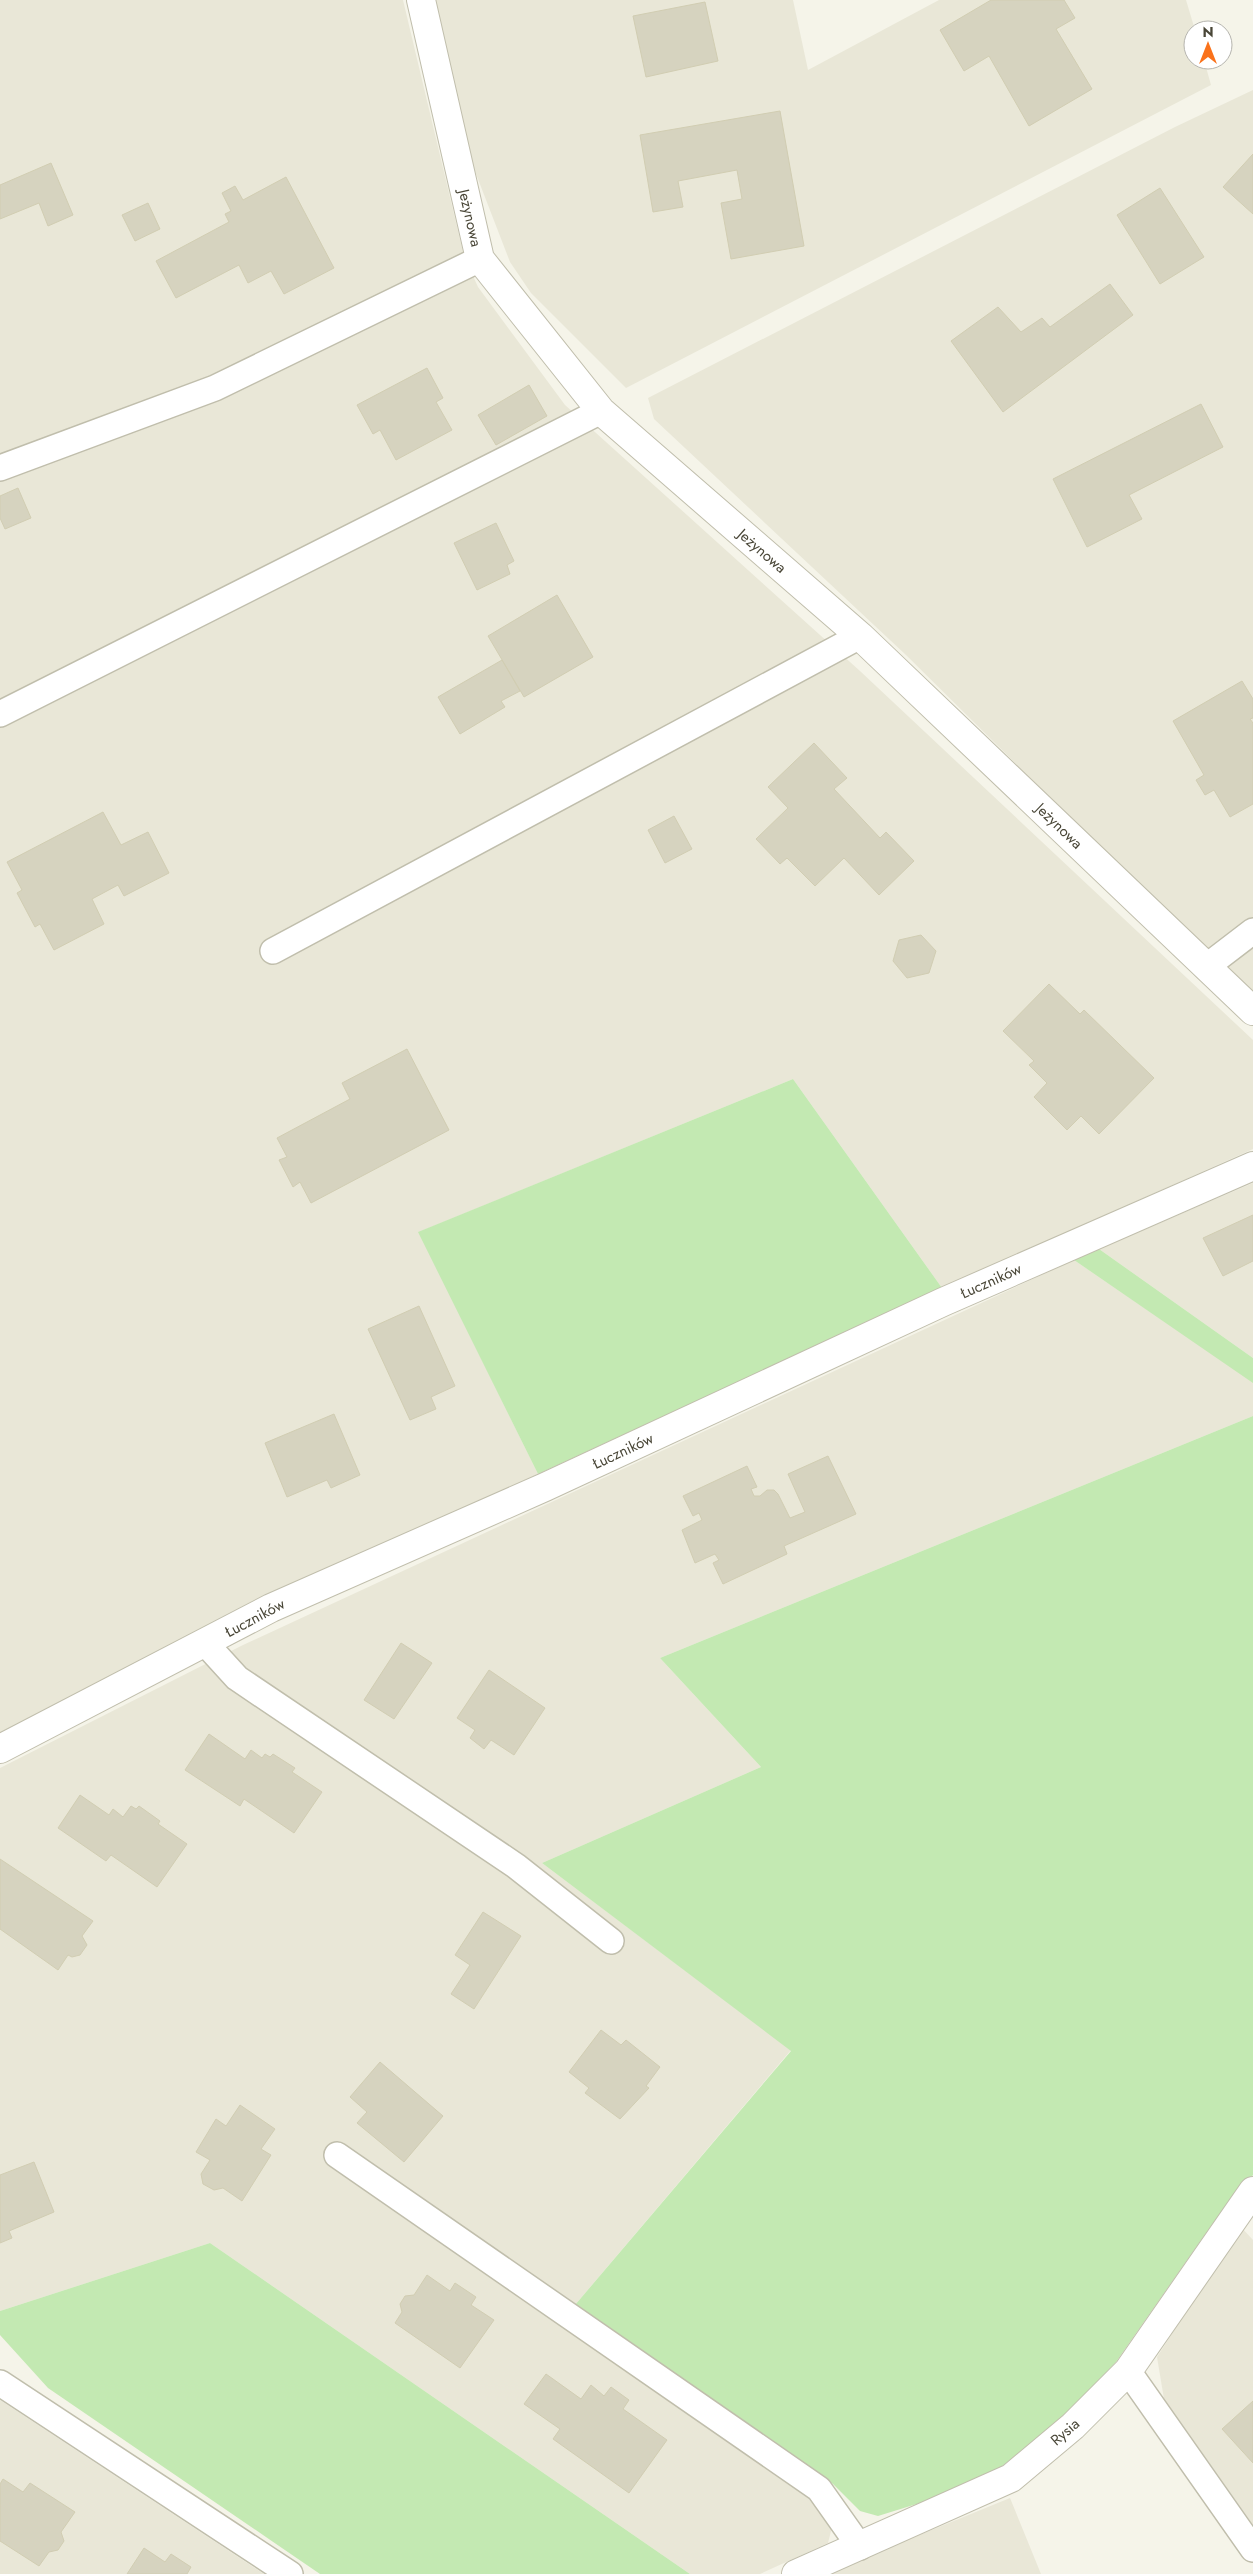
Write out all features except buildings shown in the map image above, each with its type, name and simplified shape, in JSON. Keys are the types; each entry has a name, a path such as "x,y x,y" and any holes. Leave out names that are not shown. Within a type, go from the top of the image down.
{"street":[{"name":"Jeżynowa","path":"421,0 480,259 601,411 860,636 1253,1011"},
{"name":"Łuczników","path":"0,1748 206,1644 271,1608 545,1487 943,1302 1253,1166"},
{"name":"Rysia","path":"796,2574 1011,2478 1074,2426 1128,2371 1253,2191"}],"lane":[{"path":"0,468 216,388 480,259"},
{"path":"0,714 601,411"},
{"path":"273,951 860,636"},
{"path":"1206,967 1253,931"},
{"path":"206,1644 237,1678 516,1866 611,1941"},
{"path":"337,2155 819,2489 860,2546"},
{"path":"1128,2371 1253,2549"},
{"path":"0,2383 290,2574"}],"shaded area":[{"path":"0,0 403,0 464,256 478,287 565,405 860,671 1253,1040 1253,1149 942,1288 793,1079 419,1232 538,1474 197,1632 0,1733"},
{"path":"434,0 793,0 808,70 939,0 1186,0 1192,20 1183,20 1183,70 1207,70 1211,85 626,388 531,293 510,262 466,148"},
{"path":"1253,90 1253,992 1184,930 906,655 654,419 648,398 1175,127"},
{"path":"1253,1183 1253,1358 1099,1249"},
{"path":"1074,1260 1253,1382 1253,1416 660,1658 761,1767 542,1863 791,2050 575,2305 805,2492 832,2527 828,2543 760,2574 690,2574 210,2243 0,2311 0,1768 243,1645"},
{"path":"1241,2227 1253,2240 1253,2525 1164,2399 1157,2357"},
{"path":"0,2400 264,2574 0,2574"},
{"path":"1010,2498 1041,2574 824,2574"}],"green space":[{"path":"793,1079 942,1288 538,1474 418,1232"},
{"path":"1099,1249 1253,1358 1253,1383 1074,1260"},
{"path":"1253,1416 1253,2175 1213,2223 1116,2362 1065,2416 1001,2467 936,2498 878,2516 860,2511 833,2484 575,2305 791,2051 542,1863 761,1767 660,1658"},
{"path":"210,2243 690,2574 320,2574 48,2388 0,2335 0,2311"}]}
